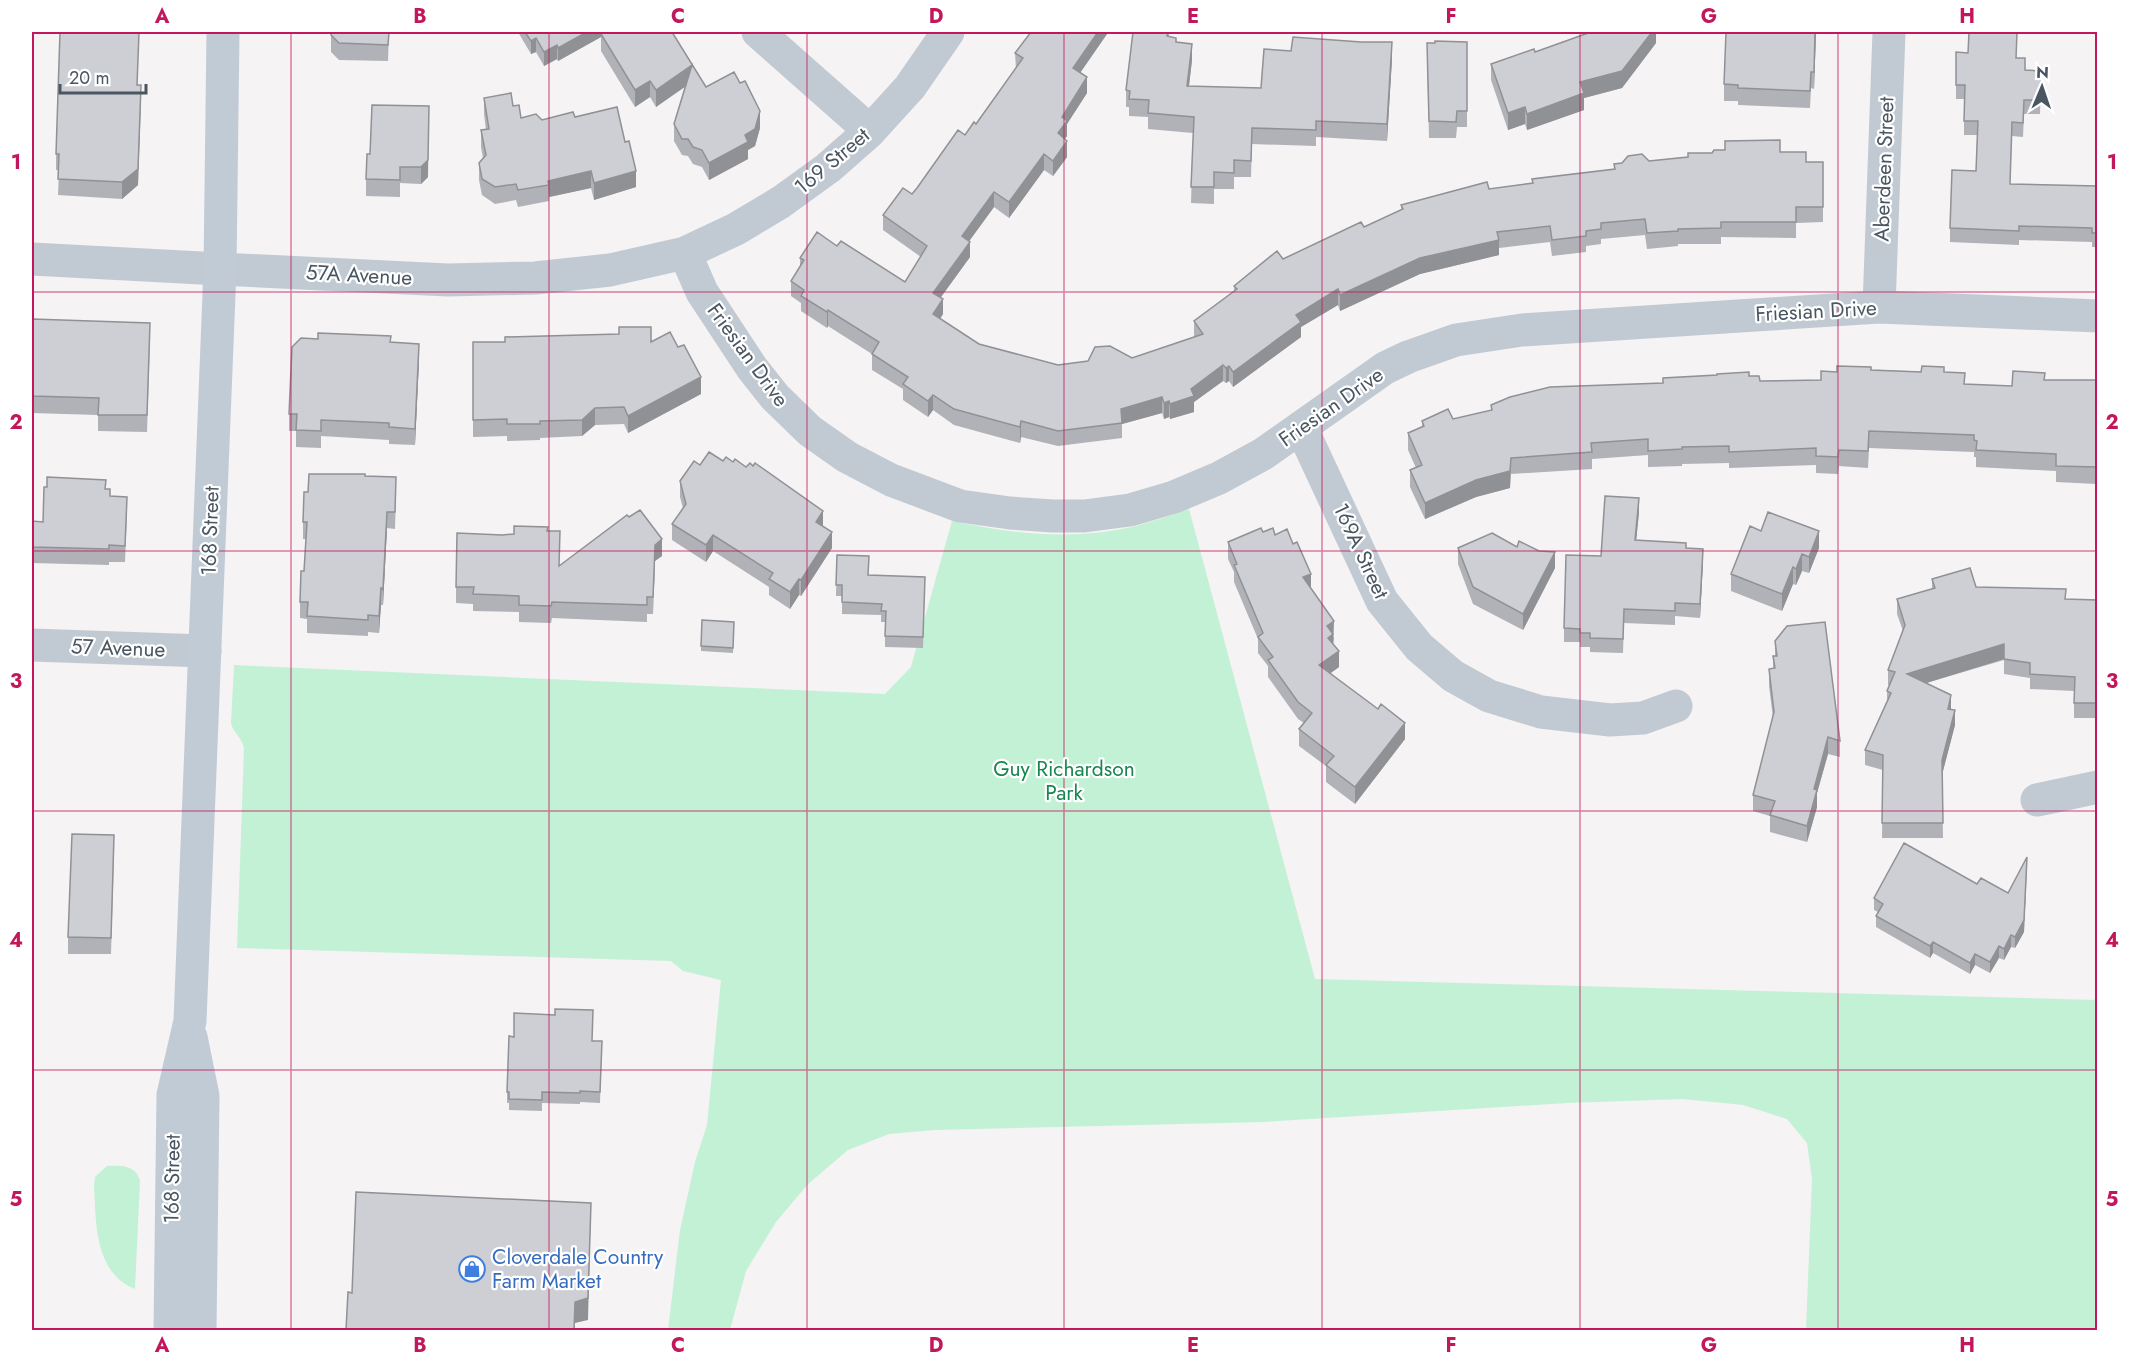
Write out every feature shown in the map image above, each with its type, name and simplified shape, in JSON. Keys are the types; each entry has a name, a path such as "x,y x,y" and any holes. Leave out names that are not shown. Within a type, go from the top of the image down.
{"main road":[{"name":"168 Street","path":"170,1330 173,1095 189,1029 205,651 220,269 223,32"},
{"name":"168 Street","path":"189,1029 203,1096 200,1330"}],"street":[{"path":"758,32 870,131"},
{"name":"169 Street","path":"685,253 735,229 781,202 828,168 870,131 910,87 948,32"},
{"name":"Aberdeen Street","path":"1879,307 1889,32"},
{"name":"57A Avenue","path":"32,259 448,280 535,278 610,270 685,253"},
{"name":"Friesian Drive","path":"685,253 702,292 752,368 775,398 810,431 847,457 891,480 960,506 1053,516 1084,516 1130,510 1219,478 1263,454 1385,368 1456,340 1522,330 1879,307 2097,316"},
{"name":"169A Street","path":"1301,427 1383,601 1419,647 1453,676 1490,696 1541,712 1610,720 1643,718 1676,706"},
{"name":"57 Avenue","path":"32,645 205,651"},
{"path":"2037,800 2097,787"}],"green space":[{"name":"Guy Richardson Park","path":"1189,509 1315,979 2097,1000 2097,1330 1806,1330 1812,1179 1807,1143 1787,1119 1743,1105 1683,1099 1567,1103 1264,1122 934,1130 889,1134 848,1150 808,1184 776,1222 746,1271 730,1330 668,1330 680,1230 695,1162 707,1125 721,980 683,971 671,961 237,948 244,749 231,723 234,665 885,694 911,667 952,521 1044,534 1090,533 1136,526"},
{"path":"107,1166 123,1166 131,1169 135,1171 140,1180 135,1289 112,1271 100,1244 95,1214 94,1185 95,1177"}],"building":[{"path":"60,32 139,32 137,85 141,85 138,169 122,182 58,179 59,154 56,154"},
{"path":"331,32 389,32 388,45 339,43"},
{"path":"525,32 587,32 558,48 557,45 544,52 536,38 531,41"},
{"path":"605,32 672,32 706,87 734,72 740,83 745,81 760,111 755,129 745,135 748,142 709,163 702,150 693,147 688,139 682,139 674,124 692,65 656,90 650,81 635,90 601,34"},
{"path":"1031,32 1098,32 1073,68 1087,77 1062,117 1067,121 1058,133 1067,141 1053,161 1044,154 1009,202 994,192 962,236 970,242 933,293 943,299 933,314 979,344 1058,365 1088,361 1095,347 1110,346 1132,358 1203,334 1194,321 1237,289 1234,286 1277,251 1283,259 1361,222 1364,227 1403,209 1401,205 1487,182 1489,189 1533,183 1532,179 1615,169 1614,164 1622,163 1628,156 1642,154 1649,161 1688,157 1688,153 1712,153 1714,150 1725,150 1725,141 1780,140 1780,152 1806,152 1806,162 1823,162 1823,207 1796,207 1796,222 1721,222 1721,228 1678,229 1678,231 1647,233 1645,219 1601,223 1601,229 1586,231 1586,236 1552,240 1550,226 1497,232 1499,240 1420,258 1340,295 1338,289 1296,315 1301,322 1233,372 1229,366 1226,368 1223,365 1191,389 1194,396 1170,404 1169,401 1164,403 1162,397 1121,409 1122,423 1058,431 1021,421 1020,427 954,409 933,395 928,401 903,384 908,377 872,354 879,342 801,296 804,290 791,281 804,260 800,258 817,232 837,246 841,241 905,282 927,246 883,215 903,188 912,194 958,130 965,135 974,122 976,124 1023,58 1015,53"},
{"path":"1133,32 1168,32 1167,36 1176,38 1176,42 1192,44 1187,86 1261,88 1264,49 1291,51 1293,37 1392,42 1387,124 1316,121 1316,130 1252,128 1251,161 1234,160 1234,173 1214,172 1214,187 1191,187 1194,117 1148,113 1149,100 1129,99 1130,91 1126,90"},
{"path":"1591,32 1652,32 1622,71 1580,82 1584,93 1527,114 1525,107 1508,113 1491,64 1534,49 1535,52"},
{"path":"1726,32 1815,32 1814,72 1811,72 1810,91 1738,88 1738,85 1724,84"},
{"path":"1969,32 2017,32 2016,58 2025,58 2025,70 2041,71 2040,100 2024,100 2023,123 2012,122 2010,184 2097,186 2097,233 2092,233 2092,228 2019,226 2019,231 1950,228 1952,170 1976,171 1978,121 1964,121 1965,85 1956,85 1956,52 1968,53"},
{"path":"1435,41 1467,42 1467,111 1457,111 1456,122 1429,121 1427,43 1435,43"},
{"path":"511,93 513,106 519,105 521,118 536,114 542,120 573,112 575,117 617,107 625,142 629,141 636,171 594,183 591,171 548,181 549,185 518,190 516,184 495,187 482,179 479,163 486,155 481,130 489,129 484,98"},
{"path":"372,105 429,106 428,160 421,167 400,167 400,180 366,179 367,154 370,154"},
{"path":"32,319 150,323 147,415 98,415 99,398 32,396"},
{"path":"619,327 651,327 651,342 670,332 678,347 684,345 701,377 628,416 624,407 595,408 582,420 540,421 540,424 507,424 507,419 473,420 473,342 505,342 505,337 619,334"},
{"path":"318,333 391,336 390,342 419,344 415,429 389,427 389,423 321,420 321,431 296,430 297,414 289,414 292,347 301,338 318,339"},
{"path":"1837,366 1921,372 1922,366 1944,367 1944,372 1965,373 1964,384 2012,386 2013,371 2045,373 2044,380 2097,380 2097,467 2056,466 2056,454 1976,450 1977,441 1974,440 1974,435 1869,431 1868,451 1839,450 1838,457 1816,456 1816,448 1729,452 1729,446 1682,447 1682,449 1648,451 1648,439 1591,443 1592,452 1511,458 1510,471 1476,480 1425,503 1410,470 1422,465 1408,433 1424,426 1422,421 1448,409 1453,419 1492,410 1491,405 1510,397 1550,387 1663,383 1663,378 1749,372 1749,376 1759,376 1760,381 1821,380 1821,371 1837,372"},
{"path":"709,452 723,461 726,457 733,462 735,459 746,467 750,463 753,466 755,463 823,511 816,522 832,532 801,580 799,579 790,592 769,579 773,573 713,535 706,545 672,524 686,504 680,481 694,461 700,465"},
{"path":"309,474 365,474 365,476 396,477 395,512 387,512 383,589 381,588 379,616 368,615 368,620 307,616 308,602 300,602 307,522 303,522 304,492 308,492"},
{"path":"47,477 106,480 105,489 110,489 110,496 127,497 125,546 109,545 109,549 32,547 32,521 43,522 44,487 47,487"},
{"path":"1605,496 1639,498 1635,540 1686,543 1686,548 1703,549 1700,604 1675,603 1675,611 1624,609 1623,639 1590,638 1590,633 1580,633 1580,629 1564,628 1566,555 1601,556"},
{"path":"640,510 662,539 655,545 653,597 647,597 647,605 552,602 551,606 519,605 519,596 473,594 474,587 456,587 457,533 502,535 514,534 514,526 548,527 547,531 560,531 559,566 627,515 629,517"},
{"path":"1768,512 1819,531 1809,557 1802,554 1796,569 1793,567 1782,594 1731,574 1750,526 1761,531"},
{"path":"1261,528 1263,532 1273,528 1275,535 1287,529 1293,544 1297,542 1311,574 1303,577 1334,621 1327,626 1333,634 1328,638 1339,651 1319,665 1378,709 1381,704 1405,723 1355,787 1326,765 1334,756 1299,729 1312,713 1298,702 1268,660 1273,657 1258,637 1263,633 1234,565 1237,564 1228,542"},
{"path":"1492,533 1517,547 1519,541 1539,551 1555,552 1523,614 1473,587 1458,548"},
{"path":"837,555 869,556 868,575 925,577 923,637 885,636 886,611 881,611 882,604 842,602 842,585 836,585"},
{"path":"1970,568 1976,587 2066,589 2065,599 2097,600 2097,703 2074,703 2075,677 2030,674 2030,663 2004,659 2004,644 1907,674 1951,695 1948,709 1955,710 1942,760 1943,823 1882,823 1883,755 1865,750 1891,693 1887,691 1895,672 1888,670 1905,625 1897,599 1935,588 1932,579"},
{"path":"702,620 734,622 733,648 701,646"},
{"path":"1825,622 1840,741 1828,737 1807,826 1770,815 1775,801 1753,795 1774,712 1769,669 1775,668 1773,656 1777,656 1775,641 1787,626"},
{"path":"72,834 114,835 111,938 68,937"},
{"path":"1904,843 1977,884 1981,878 2008,893 2027,857 2024,920 2015,937 2011,935 2004,949 1999,946 1990,962 1975,954 1970,963 1933,942 1930,946 1876,916 1883,904 1874,898"},
{"path":"555,1009 593,1010 592,1041 602,1041 600,1092 542,1092 542,1100 509,1099 509,1092 507,1092 509,1036 514,1037 514,1013 555,1015"},
{"name":"Cloverdale Country Farm Market","path":"356,1192 591,1203 588,1298 575,1302 574,1330 346,1330 348,1292 352,1293"}],"place":[{"name":"Cloverdale Country Farm Market","path":"472,1269"}]}
